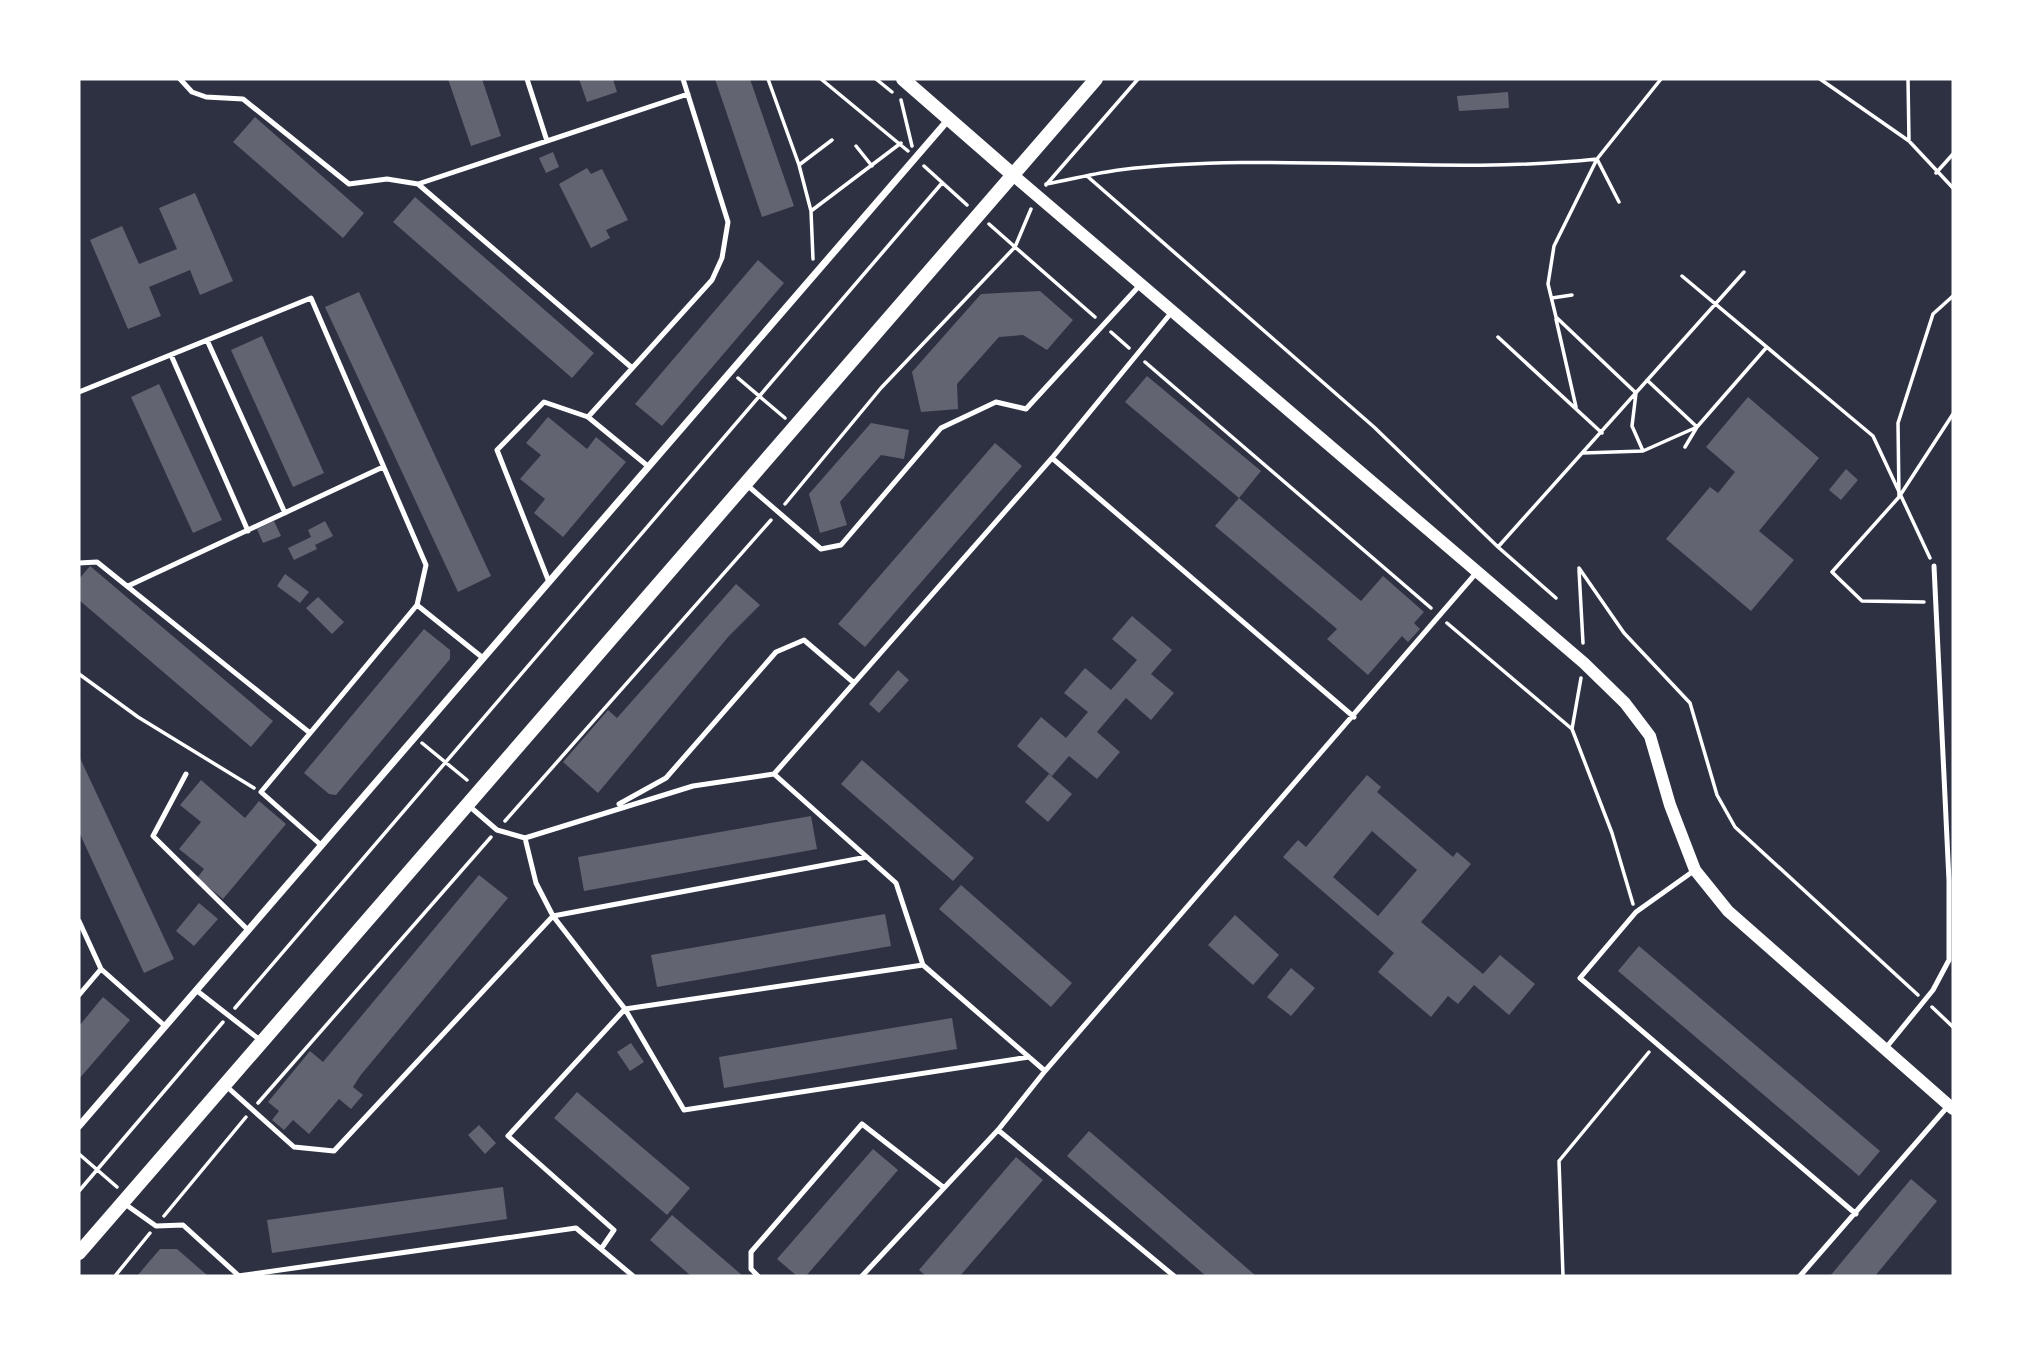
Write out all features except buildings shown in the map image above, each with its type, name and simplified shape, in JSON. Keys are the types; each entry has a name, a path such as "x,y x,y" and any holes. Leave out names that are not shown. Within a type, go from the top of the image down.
{"main road":[{"path":"903,79 1013,175"},
{"path":"79,1253 1096,79"}],"street":[{"path":"79,1126 948,120"},
{"path":"1013,175 1171,313 1584,663 1625,703 1650,736 1670,806 1695,870 1728,911 1951,1107"}],"lane":[{"path":"180,79 192,92 206,97 243,99 349,184 387,179 418,184 688,94"},
{"path":"527,79 547,141"},
{"path":"588,417 712,279 722,258 727,222 683,79"},
{"path":"418,184 631,367"},
{"path":"746,484 821,549 841,545 941,428 996,402 1026,409 1140,285"},
{"path":"79,393 311,298 425,565 417,605 261,792 321,845"},
{"path":"467,805 497,830 525,838 611,809 693,786 775,774 1052,458 1171,313"},
{"path":"207,341 285,513"},
{"path":"171,355 248,531"},
{"path":"549,582 497,450 544,402 588,417 649,467"},
{"path":"1052,458 1354,717"},
{"path":"128,586 383,467"},
{"path":"79,563 97,562 310,733"},
{"path":"1885,1049 1924,1000 1949,960 1949,881 1934,566"},
{"path":"862,1276 998,1130 1045,1071 1478,572"},
{"path":"417,605 483,658"},
{"path":"611,809 666,778 776,652 804,640 853,682"},
{"path":"186,774 153,836 248,930"},
{"path":"775,774 896,883 923,965 1045,1071"},
{"path":"525,838 536,883 553,916 625,1009 684,1110 1029,1057"},
{"path":"225,1085 294,1147 334,1151 553,916 867,857"},
{"path":"1695,870 1636,912 1580,978 1856,1214"},
{"path":"79,921 101,969 165,1026"},
{"path":"601,1249 614,1230 508,1136 625,1009 923,965"},
{"path":"79,995 101,969"},
{"path":"196,990 263,1041"},
{"path":"1800,1276 1951,1107"},
{"path":"758,1276 751,1269 751,1252 862,1124 943,1187"},
{"path":"998,1130 1174,1276"},
{"path":"126,1199 156,1226 183,1225 239,1276 576,1228 633,1276"}],"path":[{"path":"768,79 799,165 811,211 814,275"},
{"path":"821,79 901,143 942,183 1137,355 1572,729 1612,833 1636,912"},
{"path":"876,79 902,101 915,158"},
{"path":"114,1276 253,1109 778,512 881,388 1015,247 1037,196 1138,79"},
{"path":"1576,409 1548,284 1553,246 1597,159 1661,79"},
{"path":"1820,79 1909,141 1936,173 1953,188"},
{"path":"1908,79 1909,141"},
{"path":"799,165 832,140"},
{"path":"811,211 901,143"},
{"path":"856,146 872,166"},
{"path":"1936,173 1953,154"},
{"path":"1046,184 1119,170 1268,162 1548,164 1597,159"},
{"path":"1597,159 1619,202"},
{"path":"1087,176 1374,428 1498,547 1556,598"},
{"path":"79,1191 942,183"},
{"path":"1498,547 1744,272"},
{"path":"1682,276 1714,306 1872,436 1934,566"},
{"path":"1552,298 1572,295"},
{"path":"1899,497 1898,423 1933,314 1953,296"},
{"path":"1556,317 1636,393"},
{"path":"1498,337 1602,433"},
{"path":"1685,447 1697,427 1766,348"},
{"path":"731,372 795,427"},
{"path":"1647,380 1697,427"},
{"path":"1636,393 1632,426 1643,451"},
{"path":"1936,602 1862,601 1832,572 1899,497 1953,414"},
{"path":"1583,453 1643,451 1697,427"},
{"path":"1579,568 1624,633 1690,704 1717,795 1735,827 1953,1027"},
{"path":"79,674 138,717 261,792"},
{"path":"415,737 480,791"},
{"path":"1563,1276 1559,1161 1657,1043"},
{"path":"79,1154 126,1199"}]}
